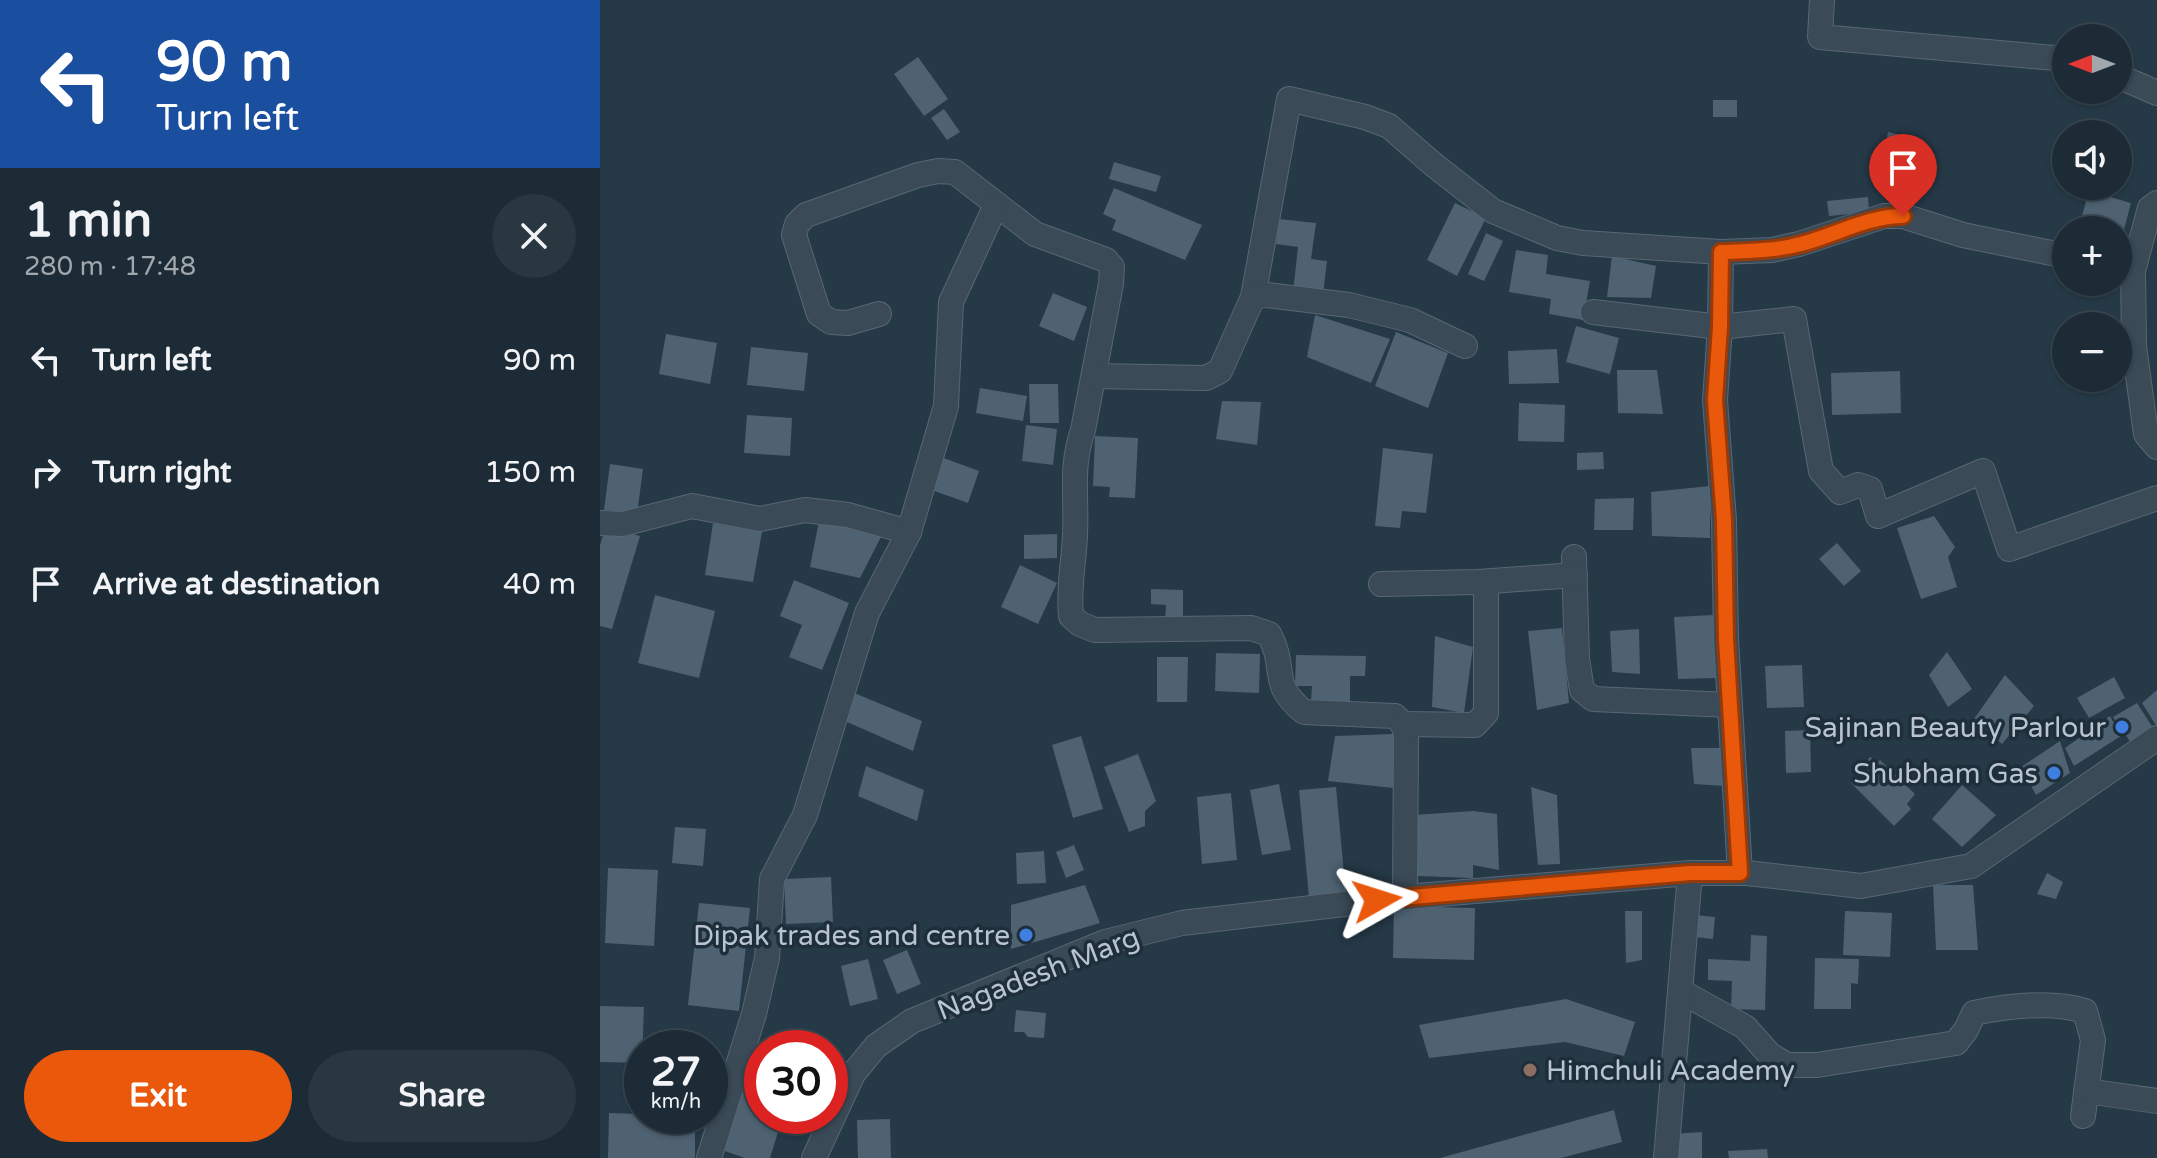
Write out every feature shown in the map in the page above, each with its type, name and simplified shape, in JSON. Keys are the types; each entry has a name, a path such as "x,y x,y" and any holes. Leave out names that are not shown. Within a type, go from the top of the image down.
{"street":[{"path":"1822,0 1820,37 2052,58"},
{"path":"2132,82 2157,93"},
{"path":"1094,376 1206,378 1220,371 1253,297 1289,99 1365,117 1389,126 1493,211 1557,238 1583,243 1721,252 1786,247 1884,216 1903,216 1963,235 2052,253"},
{"path":"879,314 848,323 831,322 819,314 794,235 797,224 806,215 918,175 955,172 1035,234 1097,255 1112,267 1094,376 1075,453 1071,616 1095,630 1251,628 1269,634 1276,647 1282,691 1304,712 1395,716 1403,724 1406,735 1405,897"},
{"path":"2132,254 2150,208 2157,203"},
{"path":"709,1158 754,1014 767,958 772,879 805,815 867,613 909,532 946,406 951,302 996,205"},
{"path":"1721,252 1715,400 1724,520 1726,639 1740,873"},
{"path":"1253,297 1267,295 1349,305 1410,320 1465,346"},
{"path":"2129,296 2146,434 2157,447"},
{"path":"1593,312 1720,327 1794,319 1821,471 1840,492 1858,485 1870,489 1878,516 1983,471 2009,549 2157,498"},
{"path":"600,523 623,524 692,506 760,519 805,510 848,515 909,532"},
{"path":"1381,584 1486,582 1574,566 1577,659 1582,690 1593,699 1730,705"},
{"path":"1403,724 1475,725 1486,713 1486,582"},
{"name":"Nagadesh Marg","path":"814,1158 853,1074 876,1046 912,1021 1105,942 1182,923 1405,897 1690,873 1740,873 1861,886 1971,866 2157,738"},
{"path":"1666,1158 1690,873"},
{"path":"1682,992 1745,1027 1770,1055 1787,1065 1817,1065 1956,1043 1974,1013 1992,1009 2068,1005 2085,1011 2091,1024 2093,1040 2083,1116"},
{"path":"2086,1091 2157,1101"}],"building":[{"path":"918,57 948,99 924,116 894,74"},
{"path":"1713,100 1737,100 1737,117 1713,117"},
{"path":"944,109 960,132 947,140 931,118"},
{"path":"1888,132 1922,140 1911,192 1877,184"},
{"path":"1114,162 1161,176 1156,192 1109,179"},
{"path":"1114,188 1202,225 1185,260 1112,230 1116,220 1103,214"},
{"path":"1868,197 1869,212 1829,216 1827,201"},
{"path":"2086,200 2131,203 2128,216 2082,216"},
{"path":"1455,203 1486,218 1457,276 1427,260"},
{"path":"1279,219 1316,223 1311,259 1327,261 1323,295 1293,292 1298,247 1276,244"},
{"path":"1486,233 1503,241 1484,281 1468,274"},
{"path":"1516,250 1548,255 1546,274 1590,281 1583,320 1549,314 1551,299 1509,292"},
{"path":"1612,256 1656,266 1651,298 1607,297"},
{"path":"1053,293 1087,307 1074,341 1039,326"},
{"path":"1315,315 1390,339 1371,383 1307,357"},
{"path":"1576,326 1619,338 1610,374 1566,362"},
{"path":"1396,332 1448,353 1428,408 1375,386"},
{"path":"666,334 717,343 710,384 659,374"},
{"path":"751,347 808,353 804,391 747,385"},
{"path":"1557,349 1559,383 1509,384 1508,351"},
{"path":"1617,370 1657,370 1663,414 1618,413"},
{"path":"1900,371 1901,413 1832,415 1831,373"},
{"path":"1029,384 1058,384 1059,423 1030,423"},
{"path":"980,388 1027,396 1023,421 976,413"},
{"path":"1222,401 1261,402 1257,445 1216,439"},
{"path":"1519,403 1565,405 1564,442 1518,441"},
{"path":"747,415 792,418 790,456 744,453"},
{"path":"1026,425 1057,429 1053,465 1022,461"},
{"path":"1095,436 1138,438 1135,498 1109,497 1110,487 1093,486"},
{"path":"1383,448 1433,454 1426,513 1402,511 1400,528 1375,526"},
{"path":"1603,452 1604,469 1577,470 1577,453"},
{"path":"941,457 979,471 968,503 929,489"},
{"path":"610,464 643,469 637,514 604,510"},
{"path":"1710,486 1710,538 1652,536 1651,492"},
{"path":"1634,498 1633,530 1594,530 1595,499"},
{"path":"1934,516 1955,547 1948,557 1957,587 1921,599 1897,528"},
{"path":"819,521 882,535 860,578 810,567"},
{"path":"713,523 762,532 753,582 705,575"},
{"path":"606,526 640,536 612,629 600,626 600,545"},
{"path":"1057,534 1057,558 1024,559 1024,535"},
{"path":"1837,543 1861,571 1844,586 1819,559"},
{"path":"1020,565 1057,583 1038,624 1001,607"},
{"path":"794,580 849,603 822,670 789,657 802,625 780,616"},
{"path":"1151,589 1183,590 1183,623 1165,623 1166,605 1151,604"},
{"path":"655,595 715,611 699,678 638,663"},
{"path":"1713,615 1717,678 1678,679 1674,617"},
{"path":"1562,628 1569,703 1537,710 1528,631"},
{"path":"1639,629 1640,674 1612,672 1610,631"},
{"path":"1435,636 1473,647 1464,713 1432,707"},
{"path":"1947,652 1972,689 1948,707 1929,675"},
{"path":"1216,653 1260,654 1259,693 1215,691"},
{"path":"1296,655 1366,656 1365,676 1350,676 1350,702 1311,701 1312,686 1295,686"},
{"path":"1157,657 1188,657 1187,702 1157,702"},
{"path":"1802,665 1804,707 1767,708 1765,666"},
{"path":"2005,675 2034,706 2002,744 1974,719"},
{"path":"2114,677 2125,698 2089,718 2077,698"},
{"path":"847,690 922,721 913,751 838,718"},
{"path":"2157,690 2157,727 2142,703"},
{"path":"2137,703 2157,734 2134,747 2113,717"},
{"path":"2110,716 2121,736 2074,766 2065,748"},
{"path":"1810,730 1811,772 1786,773 1785,731"},
{"path":"1393,734 1393,788 1328,781 1335,736"},
{"path":"1081,736 1103,809 1073,818 1052,745"},
{"path":"2060,741 2070,773 2036,795 2021,767"},
{"path":"1691,748 1722,748 1725,786 1694,784"},
{"path":"1138,754 1156,801 1145,811 1145,826 1129,832 1104,767"},
{"path":"1870,757 1878,762 1880,760 1915,794 1907,804 1911,809 1894,826 1851,783"},
{"path":"866,766 924,790 917,821 858,796"},
{"path":"1279,784 1291,850 1262,855 1250,790"},
{"path":"1962,785 1996,815 1962,847 1932,819"},
{"path":"1336,787 1346,895 1309,898 1299,790"},
{"path":"1531,787 1557,795 1560,864 1538,865"},
{"path":"1231,793 1237,860 1202,864 1197,797"},
{"path":"1473,811 1497,814 1499,870 1473,865 1473,878 1418,876 1414,815"},
{"path":"675,827 706,829 703,866 672,863"},
{"path":"1074,845 1084,870 1066,878 1056,852"},
{"path":"1044,851 1046,883 1017,884 1016,853"},
{"path":"608,868 658,870 654,946 605,943"},
{"path":"2047,873 2063,882 2056,899 2037,894"},
{"path":"831,877 833,922 786,924 784,879"},
{"path":"1085,885 1100,923 1011,949 1011,905"},
{"path":"1933,885 1973,885 1978,950 1936,950"},
{"path":"699,903 750,908 739,1011 688,1005"},
{"path":"1394,906 1475,908 1474,960 1393,958"},
{"path":"1625,911 1642,911 1642,960 1626,963"},
{"path":"1845,911 1892,913 1890,957 1843,955"},
{"path":"1695,915 1715,917 1713,939 1694,937"},
{"path":"1751,935 1767,936 1765,1010 1731,1009 1732,981 1708,980 1708,959 1750,961"},
{"path":"907,950 921,984 897,994 883,960"},
{"path":"1815,958 1859,959 1858,984 1851,983 1851,1009 1814,1009"},
{"path":"868,959 878,999 850,1006 841,966"},
{"path":"1566,999 1635,1022 1624,1056 1565,1042 1429,1058 1419,1025"},
{"path":"600,1006 644,1007 643,1030 624,1030 624,1063 600,1062"},
{"path":"1016,1010 1046,1013 1044,1038 1014,1032"},
{"path":"744,1063 744,1134 777,1134 770,1158 745,1158 716,1148 721,1134 728,1134 728,1112"},
{"path":"1614,1110 1622,1142 1561,1158 1440,1158"},
{"path":"609,1113 624,1114 624,1134 695,1134 695,1158 608,1158"},
{"path":"890,1119 891,1158 858,1158 857,1120"},
{"path":"1702,1132 1702,1158 1673,1158 1672,1134"},
{"path":"1767,1149 1768,1158 1729,1158 1728,1151"}],"place":[{"name":"Sajinan Beauty Parlour","path":"2122,727"},
{"name":"Shubham Gas","path":"2054,773"},
{"name":"Dipak trades and centre","path":"1026,935"},
{"name":"Himchuli Academy","path":"1530,1070"}],"route":[{"path":"1377,900 1690,873 1740,873 1726,639 1724,520 1715,400 1721,252 1772,250 1866,224 1884,216 1903,216"}]}
